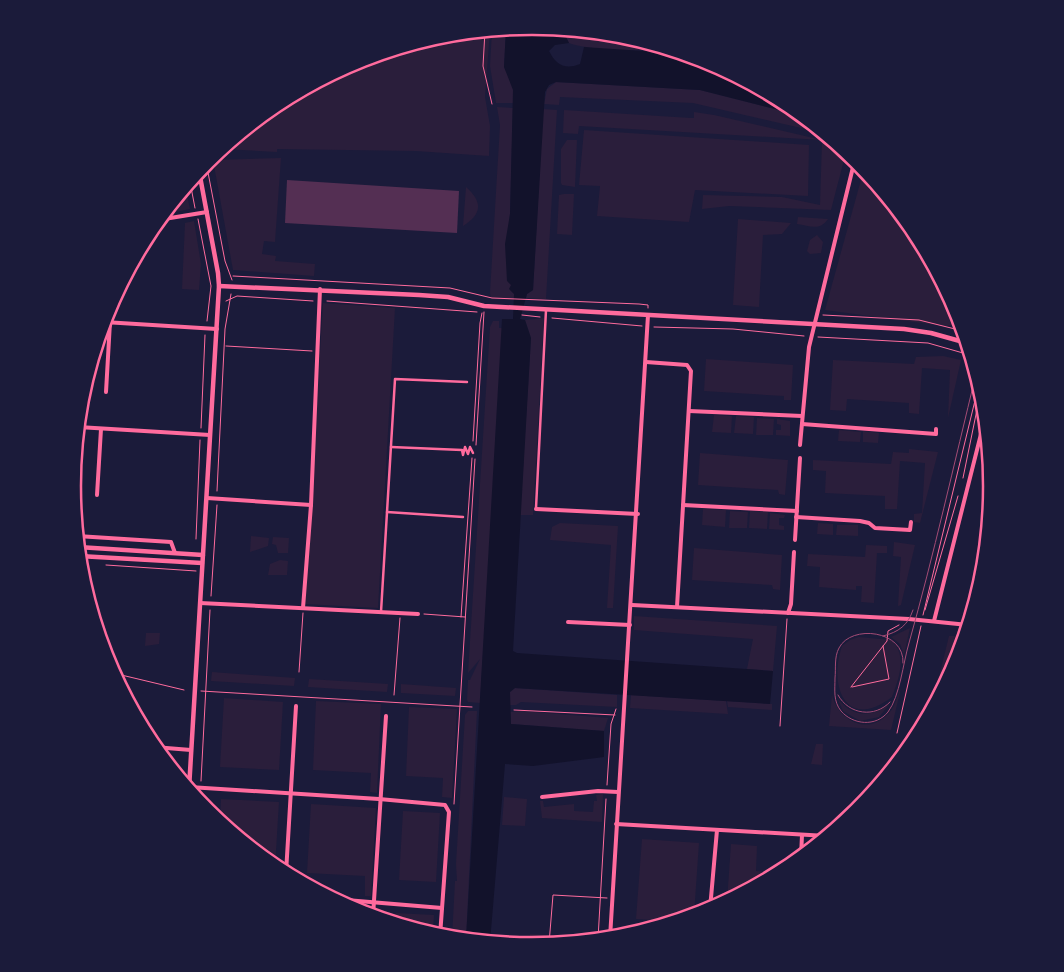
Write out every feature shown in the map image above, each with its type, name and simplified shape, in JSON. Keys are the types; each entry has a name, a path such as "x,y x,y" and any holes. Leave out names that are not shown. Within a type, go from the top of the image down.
{"street":[{"path":"800,445 807,358 853,169"},
{"path":"190,779 219,286 201,180"},
{"path":"169,219 207,212"},
{"path":"219,286 320,289 448,297 484,306 539,310 917,330 959,341"},
{"path":"303,608 310,506 320,289"},
{"path":"546,310 536,509 638,514"},
{"path":"610,930 624,698 638,514 648,316"},
{"path":"112,322 217,329"},
{"path":"106,392 110,328"},
{"path":"646,362 678,364 690,368 677,607"},
{"path":"381,612 395,379 468,382"},
{"path":"689,411 802,416"},
{"path":"802,424 936,434 936,429"},
{"path":"85,428 210,435"},
{"path":"97,495 101,428"},
{"path":"934,621 980,438"},
{"path":"391,447 462,450 463,455 465,447 468,454 470,447 473,454"},
{"path":"795,540 800,458"},
{"path":"207,498 310,506"},
{"path":"683,504 797,511"},
{"path":"387,512 463,517"},
{"path":"796,517 860,520 869,523 875,528 910,530 910,522"},
{"path":"84,536 171,542 175,553 175,561"},
{"path":"85,547 203,555"},
{"path":"788,613 791,604 794,552"},
{"path":"87,556 202,563"},
{"path":"200,603 418,614"},
{"path":"632,605 922,620 961,624"},
{"path":"568,622 630,625"},
{"path":"286,864 296,706"},
{"path":"373,908 386,716"},
{"path":"165,748 192,750"},
{"path":"198,788 379,798 445,805 449,812 441,927"},
{"path":"542,797 607,791 618,792"},
{"path":"616,824 817,836"},
{"path":"711,900 717,830"},
{"path":"801,848 802,835"},
{"path":"353,900 442,908"}],"path":[{"path":"485,38 483,66 492,104"},
{"path":"192,190 211,286 209,316 206,328 202,396 203,423 200,434 196,539"},
{"path":"232,276 450,288 492,298 648,305"},
{"path":"218,301 228,301 237,296 484,312"},
{"path":"454,804 484,306"},
{"path":"462,617 480,323 484,312"},
{"path":"818,314 919,320 955,329"},
{"path":"538,316 647,327 733,329 928,343 963,353"},
{"path":"224,346 317,351"},
{"path":"961,488 923,614 975,402"},
{"path":"963,480 976,412"},
{"path":"201,792 215,540"},
{"path":"106,565 213,572"},
{"path":"299,672 303,608"},
{"path":"394,695 400,613"},
{"path":"780,726 788,613"},
{"path":"418,614 466,617"},
{"path":"883,646 889,679 851,687 887,640 888,631 896,629 904,619"},
{"path":"897,733 922,620"},
{"path":"123,675 184,690"},
{"path":"195,690 472,707"},
{"path":"599,932 611,724 616,709"},
{"path":"514,710 623,716"},
{"path":"550,936 553,895 612,898"}],"shaded area":[{"path":"506,36 504,67 513,86 513,103 496,103 490,66 492,37"},
{"path":"506,36 566,36 569,43 555,45 549,51 555,60 562,65 575,66 580,64 584,47 649,50 705,69 758,95 783,111 700,90 556,82 549,85 545,92 533,290 527,294 520,319 525,320 531,338 513,651 517,653 773,671 770,704 515,688 510,692 511,724 604,731 604,757 533,766 505,764 491,935 466,932 502,319 513,319 514,294 509,289 511,285 507,281 505,244 510,214 513,90 504,67"},
{"path":"566,36 646,49 611,50 569,43"},
{"path":"489,37 485,97 490,126 489,156 416,151 277,149 277,152 232,150 257,128 306,95 359,69 415,50"},
{"path":"556,82 700,90 783,111 809,130 693,103 560,97 559,105 544,104 547,89"},
{"path":"497,107 513,108 510,214 507,243 515,300 491,299 490,293 500,125"},
{"path":"543,109 557,110 546,299 526,298 527,294 533,290"},
{"path":"564,110 691,118 694,118 694,112 821,140 579,126 578,134 563,133"},
{"path":"584,130 809,145 808,196 695,190 689,222 597,216 600,186 579,185"},
{"path":"567,140 577,140 575,187 562,185 561,183 561,149"},
{"path":"822,141 844,160 831,210 729,206 702,209 703,195 782,197 820,205"},
{"path":"281,158 275,242 264,241 262,254 276,256 275,261 315,264 314,276 233,270 214,166 221,160"},
{"path":"861,178 890,211 907,235 923,261 953,325 944,326 825,310"},
{"path":"466,187 472,192 478,203 478,208 474,217 463,226"},
{"path":"574,194 572,235 557,234 559,195"},
{"path":"187,196 190,209 173,213"},
{"path":"798,217 828,219 822,225 814,227 797,224"},
{"path":"738,219 791,223 782,234 763,235 759,307 733,305"},
{"path":"194,221 201,264 199,290 182,289 185,223"},
{"path":"817,235 823,242 821,253 810,254 807,251 810,240"},
{"path":"323,303 395,308 378,608 305,604"},
{"path":"544,318 533,515 520,515 531,338 525,320"},
{"path":"493,321 499,321 499,328 502,328 502,350 480,703 468,702 467,700 468,680 470,680 480,659 468,673 490,327"},
{"path":"943,356 961,360 948,418 950,370 922,368 919,414 909,413 909,403 847,399 846,411 830,410 833,360 914,364 916,357"},
{"path":"706,359 793,365 791,400 784,400 784,396 704,391"},
{"path":"714,415 732,416 731,433 712,432"},
{"path":"736,416 754,417 753,434 734,433"},
{"path":"757,418 774,419 773,435 756,435"},
{"path":"777,419 790,421 790,436 776,435 776,430 781,430 781,425 777,424"},
{"path":"839,430 861,432 860,442 838,441"},
{"path":"863,431 879,433 878,443 863,442"},
{"path":"909,449 938,452 920,523 914,522 914,514 922,513 925,463 900,461 897,509 885,509 885,496 825,493 826,471 813,470 813,460 891,464 893,452 909,453"},
{"path":"700,453 788,460 785,495 779,494 778,490 698,485"},
{"path":"703,509 726,510 725,527 702,525"},
{"path":"730,511 748,512 747,528 729,528"},
{"path":"750,511 768,512 767,529 749,528"},
{"path":"770,513 785,515 784,518 779,518 779,525 784,526 784,530 769,529"},
{"path":"560,523 618,526 613,608 607,608 611,545 550,540 552,527"},
{"path":"818,523 833,524 833,535 817,534"},
{"path":"837,525 858,525 858,536 836,535"},
{"path":"251,536 269,538 268,546 250,552"},
{"path":"273,537 289,538 288,553 278,553 276,545 272,544"},
{"path":"894,542 915,545 901,605 898,606 901,557 893,556"},
{"path":"866,545 887,546 887,553 877,553 874,603 861,602 862,586 856,586 856,590 819,587 820,567 807,566 808,554 865,557"},
{"path":"694,548 782,555 780,590 773,589 772,585 692,580"},
{"path":"280,560 288,561 287,575 268,575 270,564"},
{"path":"634,616 777,626 773,671 747,669 753,639 634,630"},
{"path":"910,628 904,655 900,644 891,637"},
{"path":"146,633 160,633 159,644 145,646"},
{"path":"949,636 955,636 949,659 938,681"},
{"path":"859,637 891,640 896,646 901,660 901,667 892,697 876,706 863,709 852,707 844,700 837,676 842,646 850,640"},
{"path":"212,672 295,678 294,686 211,681"},
{"path":"309,679 388,684 387,692 308,687"},
{"path":"401,684 456,688 455,696 401,693"},
{"path":"515,688 617,695 617,707 521,702 516,705 509,705 510,692"},
{"path":"901,688 891,730 829,726 832,695 840,712 847,718 863,724 872,724 881,720 891,711"},
{"path":"631,695 726,701 728,714 630,708"},
{"path":"836,695 848,709 863,714 879,711 893,700 879,717 860,721 843,711"},
{"path":"224,698 283,702 279,770 220,767"},
{"path":"316,701 381,704 377,793 370,792 371,773 313,770"},
{"path":"727,701 772,704 772,710 728,707"},
{"path":"409,707 457,709 452,798 442,797 443,778 406,776"},
{"path":"468,711 477,711 466,932 452,929 455,881 457,881 456,864 465,715"},
{"path":"521,711 608,718 604,731 511,724 510,712"},
{"path":"816,744 823,744 822,765 811,764"},
{"path":"603,794 602,822 542,818 540,801 543,801 544,807 574,804 574,811 593,812 594,801 597,801 596,795"},
{"path":"504,797 527,799 525,826 502,825"},
{"path":"221,799 279,802 276,857 257,844 220,812"},
{"path":"311,804 376,808 371,896 365,896 365,876 307,873"},
{"path":"403,811 440,813 436,882 399,880"},
{"path":"642,839 699,843 695,907 655,920 636,919"},
{"path":"731,844 757,846 756,871 766,872 728,892"},
{"path":"396,913 434,915 433,926 415,922 396,916"},
{"path":"530,934 545,935 545,937 530,937"}],"building":[{"path":"287,180 459,191 457,233 285,223"}],"tram line":[{"path":"903,663 901,652 896,643 887,637 865,633 845,640 836,655 835,695 841,711 852,719 871,722 883,717 896,697 972,389"},
{"path":"883,636 902,627 913,610"},
{"path":"838,695 849,707 862,712 877,710 890,702"}]}
